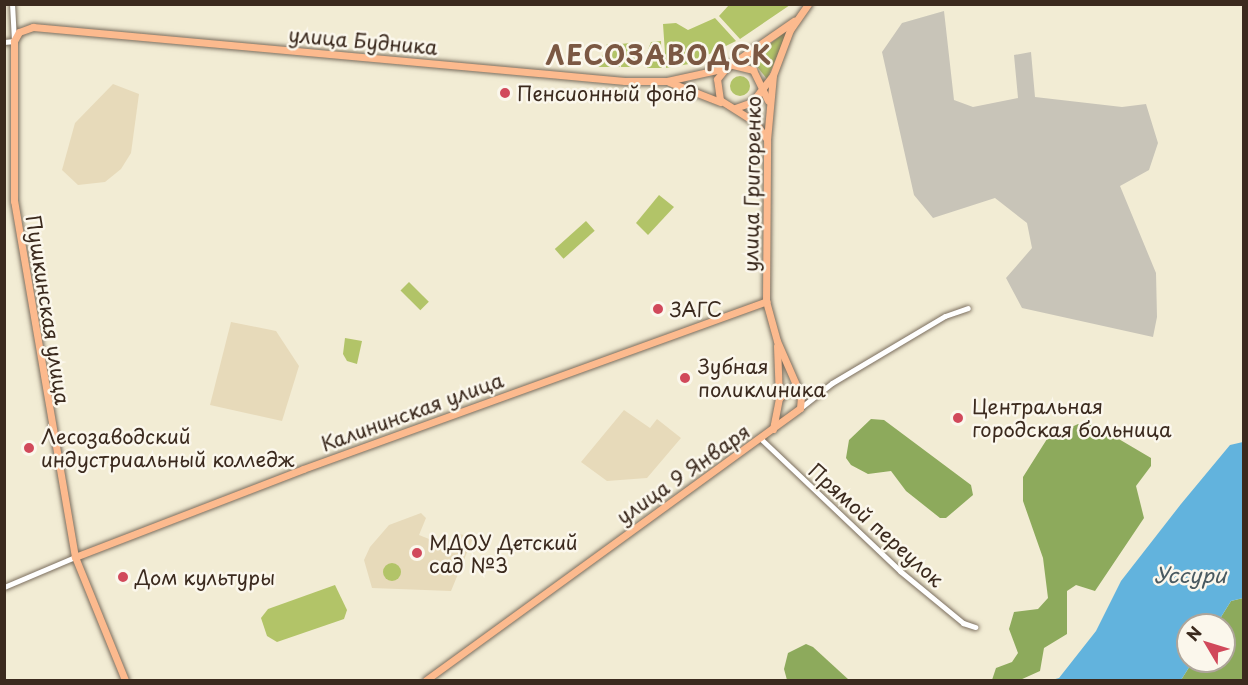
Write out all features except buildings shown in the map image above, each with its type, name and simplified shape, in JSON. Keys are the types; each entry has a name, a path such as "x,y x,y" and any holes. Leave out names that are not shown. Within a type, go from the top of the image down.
{"main road":[{"name":"улица Григоренко","path":"777,341 766,301 768,101 773,75 796,19 806,7"},
{"name":"улица Будника","path":"14,41 23,28 33,27 617,81 667,81 729,66 796,19"},
{"name":"Пушкинская улица","path":"14,41 14,201 75,557 124,681"},
{"path":"728,106 716,86 729,66 753,70 759,90 768,101"},
{"path":"728,106 746,106 773,75"},
{"path":"667,81 728,106 755,122 767,140"},
{"name":"Калининская улица","path":"75,557 311,466 766,301"},
{"path":"777,341 799,393 801,404 797,410 785,412 779,400"},
{"path":"773,429 779,400 777,341"},
{"path":"779,400 789,390 799,393"},
{"name":"улица 9 Января","path":"426,681 761,440 797,410"}],"street":[{"name":"Пушкинская улица","path":"12,4 14,41"},
{"name":"улица Будника","path":"4,42 14,41"},
{"name":"улица 9 Января","path":"797,410 819,392 945,316 968,308"},
{"path":"799,393 819,392"},
{"name":"Прямой переулок","path":"761,440 900,571 963,623 975,627"},
{"name":"Калининская улица","path":"4,587 75,557"}],"shaded area":[{"path":"944,11 954,100 973,107 1018,98 1014,55 1031,52 1035,97 1122,107 1146,104 1158,143 1149,170 1120,186 1156,273 1157,317 1153,337 1022,308 1006,278 1032,248 1027,223 995,198 933,218 914,195 882,52 902,23"},
{"path":"113,84 139,94 131,153 121,169 105,182 78,185 62,170 75,123"},
{"path":"231,322 276,331 299,366 282,421 210,405"},
{"path":"624,410 650,428 657,419 681,438 647,478 607,481 581,462"},
{"name":"МДОУ Детский сад №3","path":"421,513 426,518 419,535 449,547 457,533 473,538 451,591 372,588 364,560 370,547 389,525"}],"green space":[{"path":"729,5 790,5 740,39 719,16"},
{"path":"715,18 736,41 689,64 666,68 663,24 676,23 688,30"},
{"path":"789,29 767,79 751,59"},
{"path":"661,41 662,68 647,68 646,55 651,42"},
{"path":"631,43 638,67 621,67 620,44"},
{"path":"607,44 619,44 620,67 598,67"},
{"path":"740,76 747,79 750,86 747,93 740,96 733,93 730,86 733,79"},
{"path":"659,195 674,207 648,235 636,223"},
{"path":"586,221 595,231 563,259 555,249"},
{"path":"409,282 429,302 420,310 401,290"},
{"path":"345,338 362,341 357,364 347,361 343,354"},
{"path":"871,419 884,420 971,485 973,495 946,518 940,518 906,491 891,471 868,474 851,465 846,458 849,440"},
{"path":"1078,424 1095,425 1151,458 1151,466 1136,486 1144,518 1095,591 1076,585 1067,591 1067,634 1044,648 1040,671 1020,680 992,680 996,668 1012,662 1018,653 1009,629 1014,612 1038,609 1048,598 1043,558 1023,501 1023,477 1047,439"},
{"path":"392,563 398,566 401,572 398,578 392,581 386,578 383,572 386,566"},
{"path":"335,585 347,610 344,619 277,642 267,636 261,618 268,609"},
{"path":"1243,598 1243,680 1181,680 1185,673 1236,673 1236,613 1224,613 1231,601"},
{"path":"806,644 813,647 849,680 787,680 784,669 788,653"}],"water":[{"name":"Уссури","path":"1243,442 1243,598 1231,601 1224,613 1176,613 1176,673 1185,673 1181,680 1052,680 1059,678 1096,631 1121,581 1230,445"}],"place":[{"name":"Пенсионный фонд","path":"505,93"},
{"name":"ЗАГС","path":"658,309"},
{"name":"Зубная поликлиника","path":"685,378"},
{"name":"Центральная городская больница","path":"958,418"},
{"name":"Лесозаводский индустриальный колледж","path":"29,448"},
{"name":"МДОУ Детский сад №3","path":"417,553"},
{"name":"Дом культуры","path":"123,577"}],"district":[{"name":"ЛЕСОЗАВОДСК","path":"659,55"}]}
